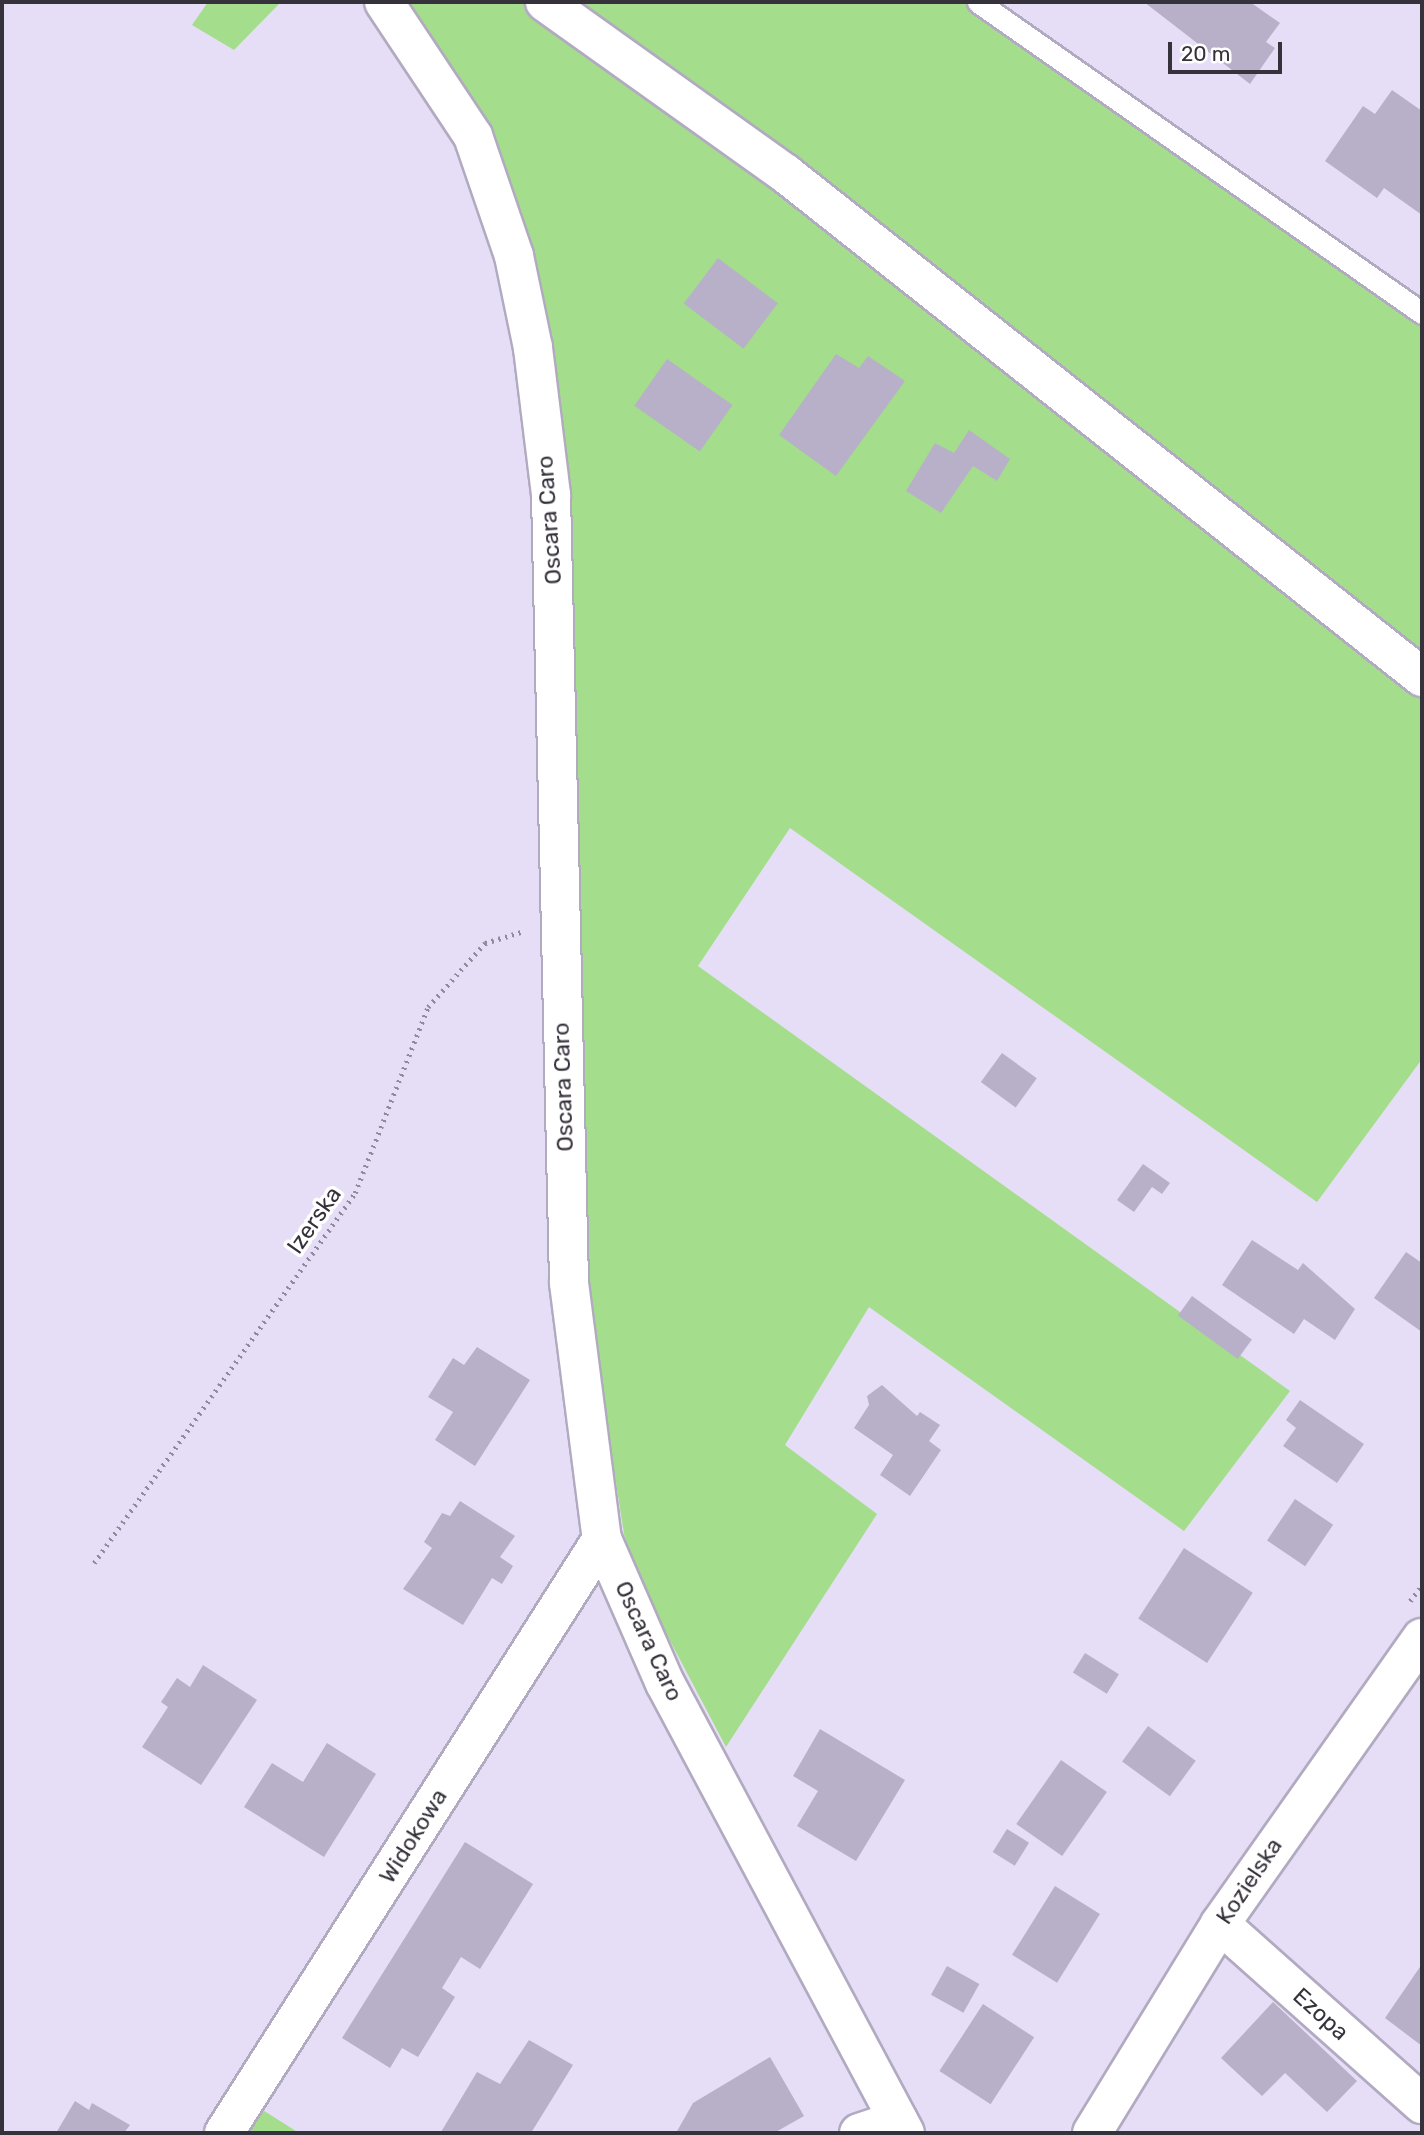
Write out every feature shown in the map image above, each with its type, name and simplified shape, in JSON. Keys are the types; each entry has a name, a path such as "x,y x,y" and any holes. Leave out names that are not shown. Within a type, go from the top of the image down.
{"street":[{"name":"Oscara Caro","path":"384,2 473,136 513,256 533,348 551,495 562,854 558,933 569,1283 601,1539 665,1684 901,2127"},
{"path":"545,2 786,174 1422,677"},
{"name":"Widokowa","path":"224,2133 601,1539"},
{"name":"Kozielska","path":"1091,2133 1220,1924 1422,1638"},
{"name":"Ezopa","path":"1220,1924 1422,2104"},
{"path":"859,2133 901,2127"}],"lane":[{"path":"978,2 1422,313"}],"path":[{"name":"Izerska","path":"94,1563 355,1193 378,1148 412,1035 446,982 503,935 558,933"}],"green space":[{"path":"208,2 281,2 234,50 192,25"},
{"path":"384,2 978,2 1422,313 1422,1059 1317,1202 790,828 698,966 1290,1391 1184,1531 869,1307 785,1445 877,1514 726,1747 637,1578 624,1534 583,1270 562,854 514,256"},
{"path":"258,2107 299,2133 241,2133"}],"building":[{"path":"1144,2 1250,2 1280,23 1266,42 1275,48 1250,84"},
{"path":"1392,90 1422,111 1422,215 1384,188 1377,198 1325,161 1363,106 1375,114"},
{"path":"718,258 778,303 744,349 684,304"},
{"path":"836,354 859,368 868,356 905,381 836,476 779,435"},
{"path":"667,359 733,405 700,452 634,406"},
{"path":"969,430 1010,459 997,481 973,466 941,513 906,491 935,443 954,453"},
{"path":"1002,1053 1037,1078 1016,1107 981,1082"},
{"path":"1143,1164 1170,1183 1162,1194 1152,1187 1134,1212 1117,1200"},
{"path":"1252,1240 1298,1270 1303,1263 1355,1309 1335,1340 1304,1319 1294,1334 1222,1285"},
{"path":"1406,1252 1422,1263 1422,1332 1374,1298"},
{"path":"1192,1296 1252,1339 1238,1359 1178,1315"},
{"path":"477,1347 530,1380 475,1466 435,1440 453,1412 428,1397 453,1358 464,1365"},
{"path":"882,1385 917,1416 920,1412 940,1425 929,1441 941,1450 910,1496 880,1475 893,1455 854,1428 869,1405 867,1396"},
{"path":"1300,1400 1364,1444 1337,1483 1283,1446 1296,1428 1286,1420"},
{"path":"1295,1499 1333,1525 1305,1566 1267,1540"},
{"path":"460,1501 515,1536 500,1557 513,1566 502,1584 492,1578 463,1625 403,1589 432,1548 424,1542 442,1513 450,1516"},
{"path":"1184,1548 1253,1593 1207,1663 1138,1618"},
{"path":"1085,1653 1119,1674 1107,1694 1073,1673"},
{"path":"203,1665 257,1700 201,1785 142,1747 168,1707 161,1702 177,1678 190,1687"},
{"path":"1148,1726 1196,1761 1170,1796 1122,1762"},
{"path":"820,1729 905,1780 856,1861 797,1826 818,1791 793,1776"},
{"path":"327,1743 376,1774 324,1857 244,1807 272,1763 303,1782"},
{"path":"1061,1760 1107,1792 1062,1856 1016,1824"},
{"path":"1007,1829 1029,1843 1015,1866 993,1852"},
{"path":"465,1842 533,1884 480,1969 461,1957 442,1988 455,1997 418,2057 402,2048 390,2068 342,2038"},
{"path":"1055,1886 1100,1914 1057,1983 1012,1955"},
{"path":"1422,1964 1422,2046 1385,2018"},
{"path":"947,1966 979,1984 963,2013 931,1995"},
{"path":"1273,2002 1357,2081 1327,2112 1285,2073 1262,2096 1221,2058"},
{"path":"983,2004 1034,2037 991,2104 939,2071"},
{"path":"529,2040 573,2065 531,2133 441,2132 477,2072 500,2084"},
{"path":"770,2057 804,2116 774,2133 676,2133 693,2103"},
{"path":"75,2101 89,2110 92,2103 130,2125 124,2133 56,2133"}]}
